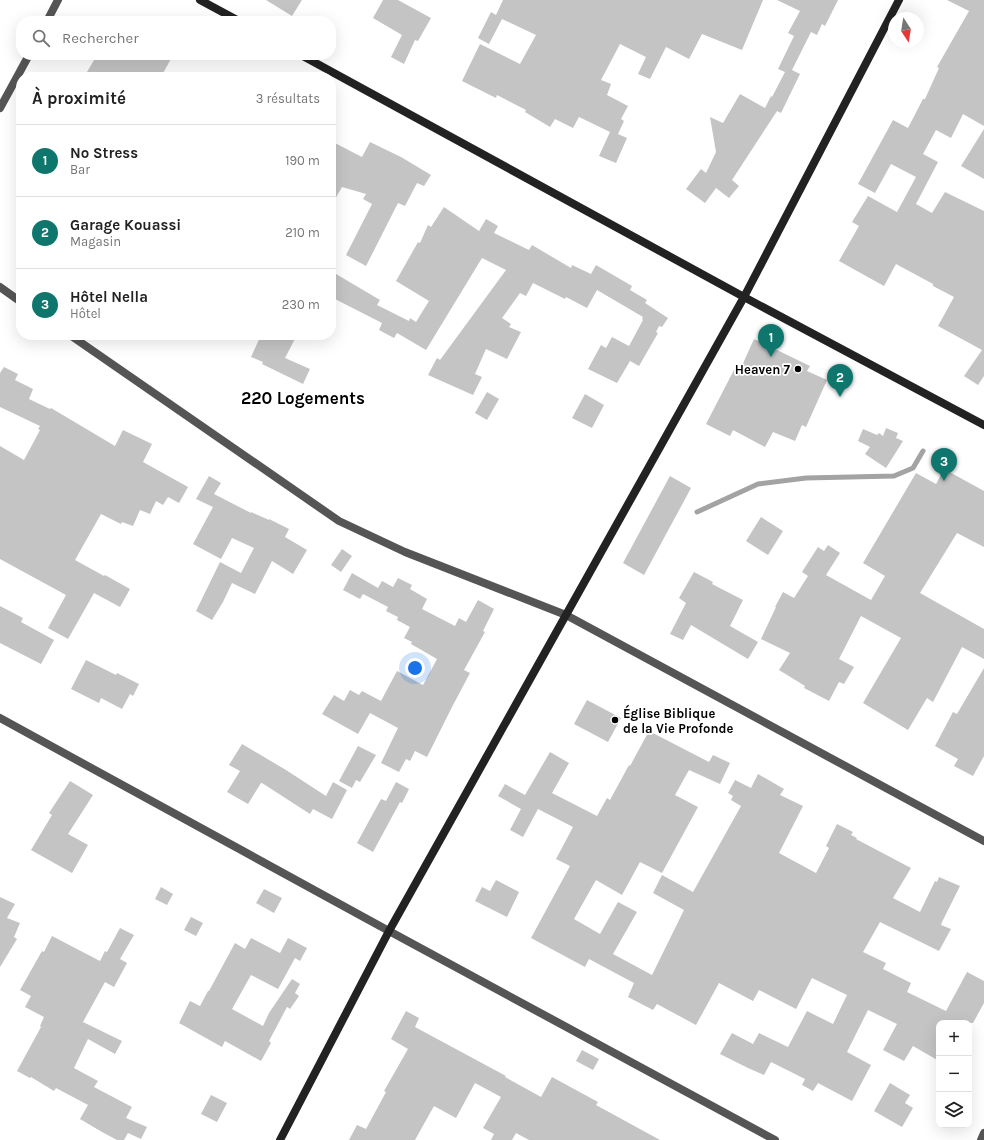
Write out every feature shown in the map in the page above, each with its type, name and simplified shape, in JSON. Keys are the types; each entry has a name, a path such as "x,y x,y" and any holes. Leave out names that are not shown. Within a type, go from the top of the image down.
{"street":[{"path":"50,16 58,0"},
{"path":"200,0 230,16"},
{"path":"280,1140 389,931 744,297 899,0"},
{"path":"20,72 26,60"},
{"path":"310,60 332,72"},
{"path":"336,74 744,297 984,425"},
{"path":"0,108 16,79"},
{"path":"0,287 16,298"},
{"path":"77,340 339,521 405,552 566,615 984,841"},
{"path":"0,718 389,931 776,1140"},
{"path":"981,1140 984,1134"}],"building":[{"path":"266,0 302,0 292,16"},
{"path":"383,0 398,0 431,18 418,41 415,40 404,64 391,57 402,35 373,18"},
{"path":"503,0 763,0 742,50 702,34 689,59 666,47 650,79 638,74 646,57 620,44 601,80 611,84 607,95 628,106 621,119 624,121 618,134 627,138 616,163 599,156 610,132 579,117 573,128 555,119 550,127 525,112 526,110 497,95 496,98 462,81 480,44 520,64 536,35 502,19 489,44 478,38 491,12 496,15"},
{"path":"777,0 838,0 825,26 822,24 817,35 811,32 792,70 800,74 781,113 777,111 732,180 739,186 729,198 716,188 705,203 686,189 701,169 706,173 716,152 710,117 723,123 740,94 765,108 785,72 778,69 794,36 788,33 800,11"},
{"path":"947,0 984,0 984,126 963,114 951,138 936,130 923,154 938,162 916,204 932,213 945,192 984,211 984,376 978,385 964,376 982,350 938,326 954,297 896,264 884,286 839,261 859,226 852,222 868,196 897,212 916,177 891,164 875,193 858,184 893,120 908,128 923,99 925,99 939,68 937,67 969,11"},
{"path":"94,60 170,60 164,72 87,72"},
{"path":"984,129 984,179 961,166"},
{"path":"370,142 401,157 431,175 424,186 417,183 405,206 398,203 366,266 346,255 372,204 363,199 366,194 342,187 336,197 336,144 362,157"},
{"path":"444,207 479,231 486,219 498,226 494,233 529,250 532,245 571,268 572,265 591,274 596,265 632,286 630,290 647,300 645,303 668,318 662,327 659,326 656,332 658,333 639,366 630,361 617,383 588,369 601,345 606,348 612,337 629,346 643,320 643,317 597,290 587,308 533,283 526,296 520,293 502,318 511,324 509,327 521,332 507,359 486,349 475,374 482,377 473,395 428,375 437,358 440,360 506,270 482,258 426,350 397,333 394,338 379,330 382,323 336,300 336,274 380,300 377,305 409,321 410,318 416,322 429,301 396,281 418,242 420,243 428,225 431,227"},
{"path":"754,339 810,366 807,371 827,380 806,427 802,425 795,441 773,432 765,447 733,430 730,436 706,424 735,368 740,370"},
{"path":"259,340 294,340 285,358 310,369 303,384 251,357"},
{"path":"4,367 18,374 15,380 33,389 29,399 50,409 51,408 115,446 123,430 152,444 143,462 188,487 179,503 168,497 163,505 156,501 150,514 140,510 133,526 122,522 121,524 101,514 75,560 130,589 120,607 94,593 68,639 48,628 66,595 0,559 0,446 24,460 40,430 38,429 40,426 0,407 0,373"},
{"path":"487,392 499,399 487,420 475,413"},
{"path":"585,394 604,405 592,428 572,418"},
{"path":"886,428 898,433 896,438 903,441 886,468 865,454 870,447 858,441 863,429 877,435 879,433 883,436"},
{"path":"944,469 984,491 984,547 957,533 920,593 984,629 984,659 962,647 933,702 927,698 908,730 863,703 901,638 861,616 839,659 854,667 844,684 839,682 829,701 804,688 805,686 779,670 790,653 761,639 783,592 794,598 808,576 802,572 818,547 824,551 828,545 840,553 826,575 871,600 885,576 863,563 916,473 936,484"},
{"path":"209,476 221,483 214,494 251,513 269,519 289,529 285,537 307,550 293,574 272,561 255,594 232,583 212,620 196,611 220,562 241,573 254,548 232,538 221,559 193,544 213,507 196,499"},
{"path":"670,476 691,488 644,575 623,563"},
{"path":"761,517 783,531 768,555 746,541"},
{"path":"342,549 352,556 341,572 331,565"},
{"path":"694,572 713,582 712,584 743,600 730,626 758,642 748,659 691,625 683,640 670,634 686,603 679,598"},
{"path":"352,573 378,588 382,581 393,587 398,578 412,585 410,589 427,599 422,609 455,626 459,618 466,622 478,600 494,609 483,631 485,632 464,670 470,673 427,757 415,751 410,761 406,759 399,772 381,763 398,728 370,713 358,734 322,714 334,695 344,701 350,690 359,695 362,691 381,701 397,671 423,685 437,659 411,644 412,642 404,638 410,627 397,620 398,617 386,611 388,607 363,594 360,599 343,590"},
{"path":"0,606 23,618 21,622 54,640 41,664 0,643"},
{"path":"86,660 116,675 117,673 139,684 133,696 130,694 122,709 101,698 99,703 71,689"},
{"path":"984,668 984,756 973,776 954,766 958,759 935,746 953,712 957,714"},
{"path":"587,700 621,718 608,742 574,724"},
{"path":"649,731 709,762 713,755 730,763 720,784 689,770 675,795 698,807 662,873 640,862 622,895 596,880 574,919 600,934 618,902 637,912 613,954 652,975 684,910 653,893 662,875 693,892 741,806 731,800 733,796 728,793 735,780 751,788 758,774 784,789 780,795 803,806 779,853 816,873 829,848 826,846 837,824 853,832 851,835 857,838 856,839 911,868 893,898 920,912 935,881 937,882 939,877 960,886 941,925 951,929 939,951 880,922 863,952 886,963 883,969 911,983 907,992 946,1011 967,972 984,981 984,1003 973,1023 972,1020 936,1020 936,1059 913,1046 904,1061 883,1050 897,1024 868,1010 847,1052 871,1065 852,1101 818,1083 813,1091 802,1085 805,1079 771,1062 764,1075 720,1054 732,1033 753,1044 759,1033 788,1047 807,1011 833,1024 847,995 812,978 796,1009 759,990 753,1001 719,983 696,1025 657,1004 653,1010 628,997 634,983 589,959 585,967 531,938 570,866 556,859 573,827 538,809 523,837 510,830 521,809 498,796 505,784 525,795 550,752 569,763 552,793 597,816 607,798 610,800 629,765 630,766"},
{"path":"242,744 326,796 333,782 347,790 332,819 313,809 310,814 262,783 248,804 227,792 240,771 229,765"},
{"path":"358,746 376,755 360,782 356,780 352,788 339,781"},
{"path":"70,781 93,795 68,834 88,845 72,873 31,850 52,815 49,813"},
{"path":"396,782 409,789 402,803 400,802 373,852 357,843 381,799 386,801"},
{"path":"496,880 519,892 507,917 475,901 482,887 490,891"},
{"path":"161,887 173,894 167,905 155,899"},
{"path":"264,889 282,898 274,913 256,903"},
{"path":"0,897 15,904 7,918 20,923 14,937 17,939 0,967"},
{"path":"191,917 203,923 196,936 184,930"},
{"path":"120,928 134,935 120,959 127,963 114,987 105,982 83,1022 122,1041 115,1054 88,1039 74,1068 98,1081 94,1087 132,1107 126,1118 147,1127 141,1139 128,1133 124,1140 117,1140 102,1132 80,1119 88,1105 56,1088 54,1091 31,1077 30,1078 17,1071 41,1027 40,1026 44,1017 25,1007 31,996 20,990 42,951 44,952 52,936 100,961 105,951 107,952"},
{"path":"251,938 280,953 288,938 307,948 300,961 295,958 278,989 251,975 232,1009 263,1026 269,1013 292,979 300,984 295,993 299,996 290,1009 287,1007 269,1041 271,1043 261,1061 225,1041 222,1047 179,1023 190,1001 200,1006 235,943 245,949"},
{"path":"406,1011 419,1018 415,1027 506,1076 505,1077 541,1097 552,1077 598,1102 596,1105 660,1140 529,1140 516,1133 512,1140 491,1140 494,1134 483,1128 501,1097 475,1083 456,1118 434,1106 415,1140 349,1140 357,1125 366,1129 386,1092 384,1091 408,1049 391,1039"},
{"path":"582,1050 599,1059 593,1070 576,1061"},
{"path":"890,1083 910,1095 905,1103 913,1108 902,1127 874,1111"},
{"path":"211,1095 227,1103 217,1122 201,1114"}],"waterway":[{"path":"697,512 758,484 806,478 894,476 913,468 923,451"}],"place":[{"name":"No Stress","path":"771,357"},
{"name":"Heaven 7","path":"798,369"},
{"name":"Garage Kouassi","path":"840,397"},
{"name":"Hôtel Nella","path":"944,481"},
{"name":"Église Biblique de la Vie Profonde","path":"615,720"}],"district":[{"name":"220 Logements","path":"303,398"}]}
